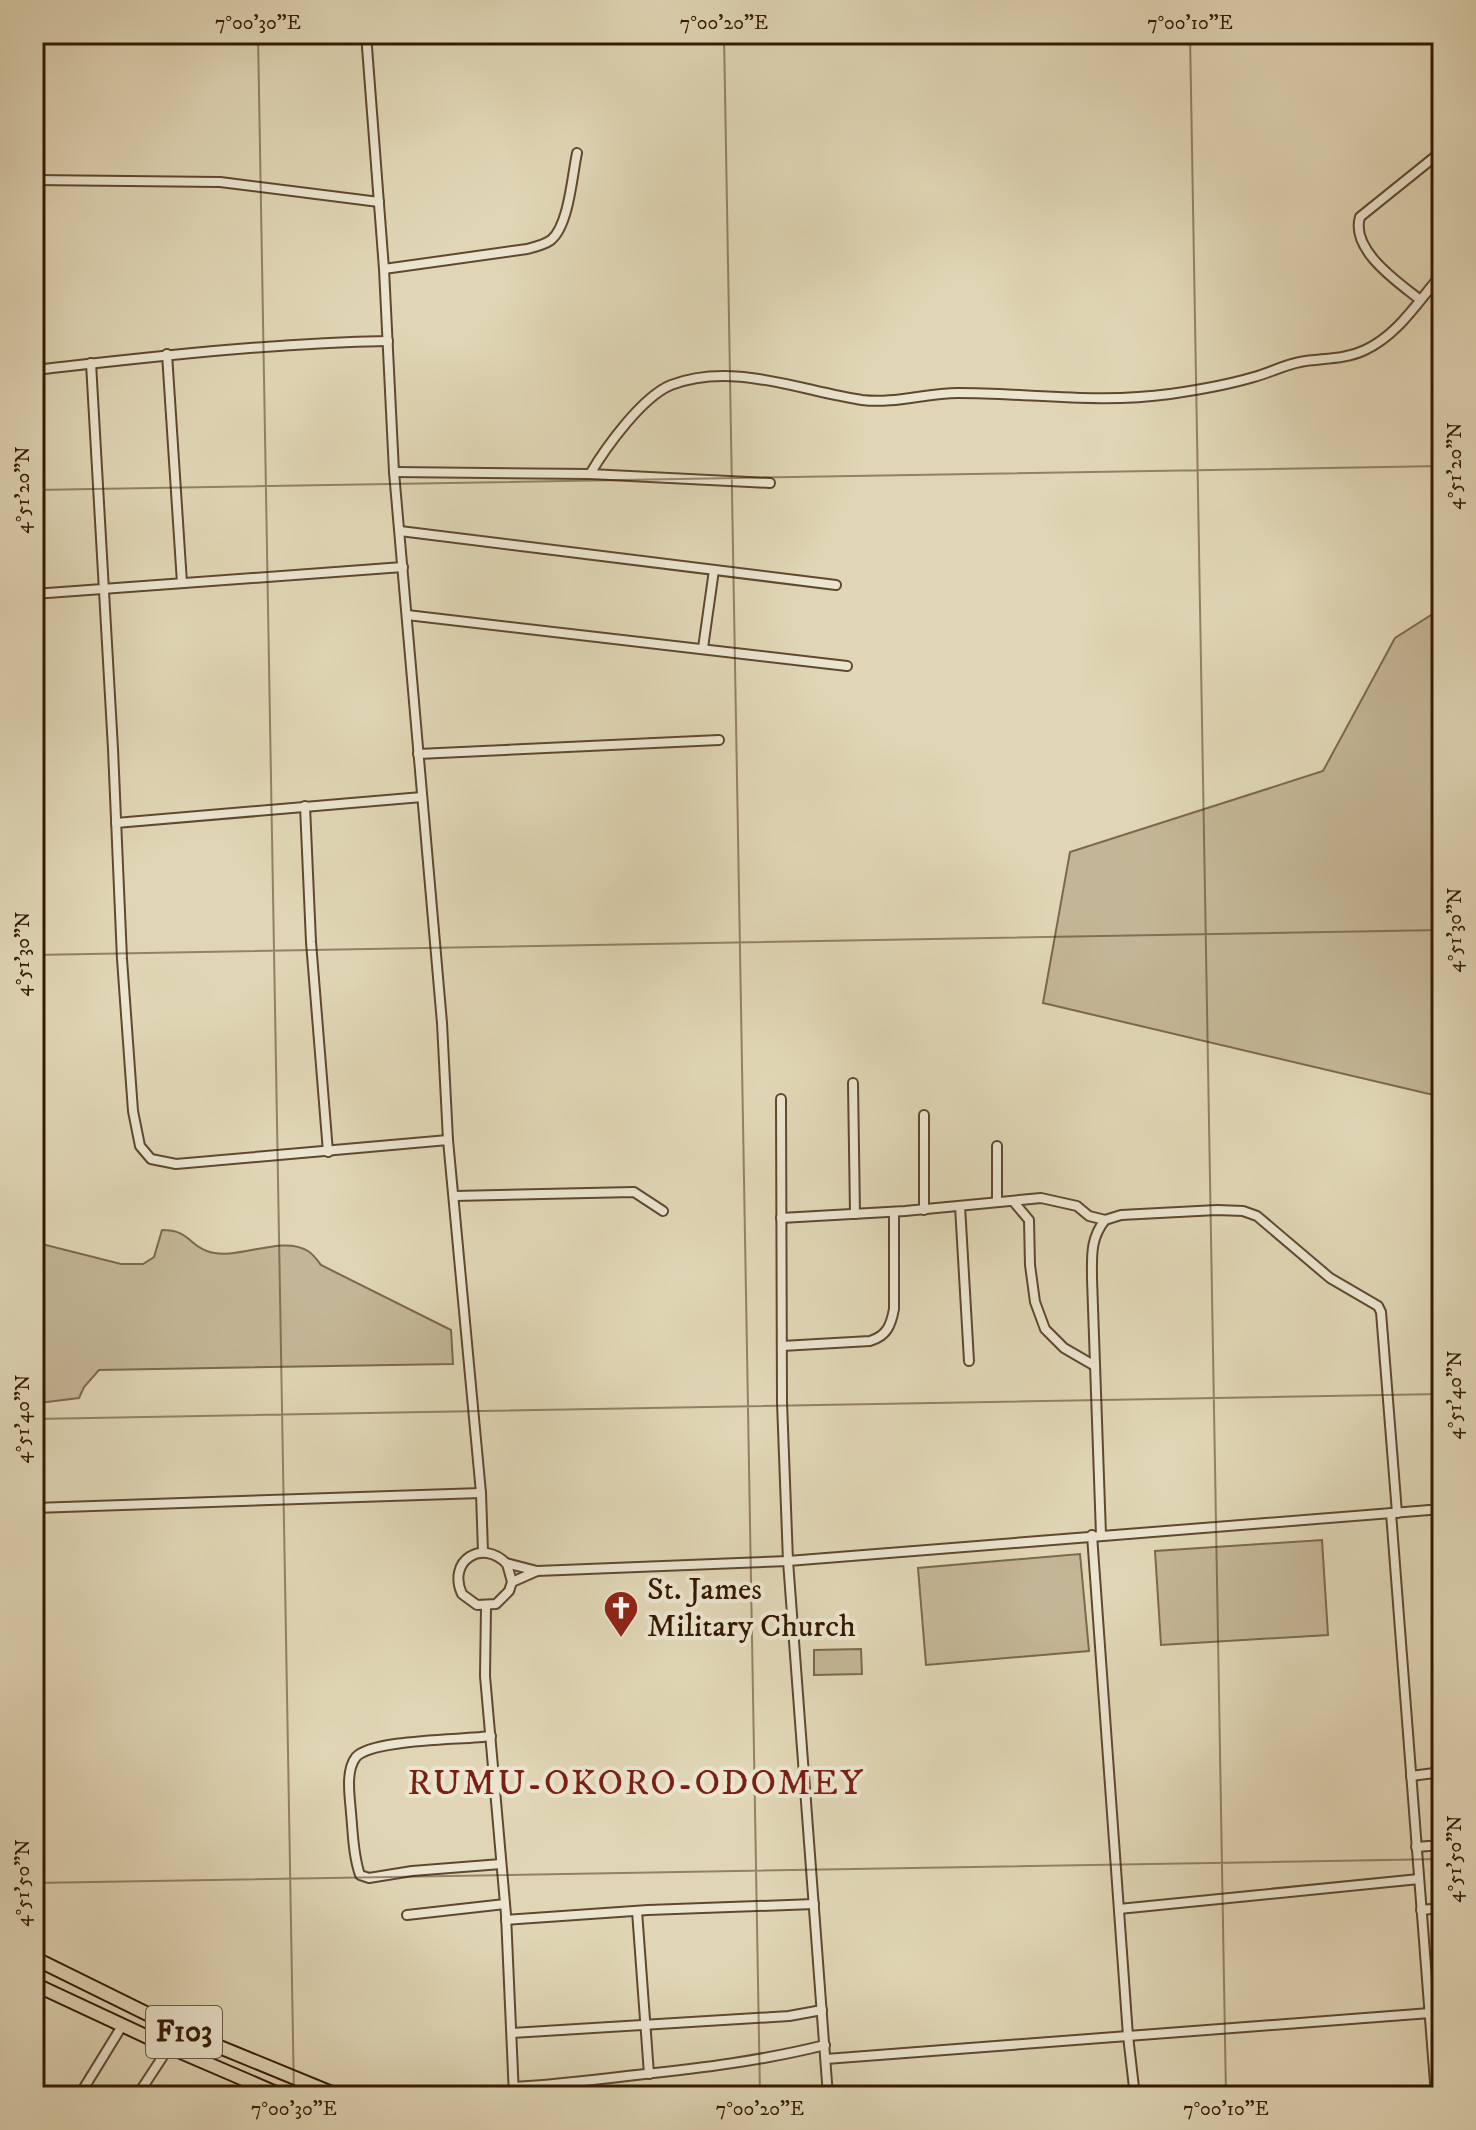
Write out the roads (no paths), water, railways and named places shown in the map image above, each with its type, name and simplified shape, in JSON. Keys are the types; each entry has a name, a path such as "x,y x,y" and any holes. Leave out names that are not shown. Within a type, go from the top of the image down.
{"main road":[{"name":"F103","path":"34,1958 188,2034 339,2096"},
{"name":"F103","path":"34,1984 283,2096"}],"street":[{"path":"366,34 384,269 394,472 442,1023 448,1140 481,1493 483,1552"},
{"path":"1419,299 1380,268 1370,254 1358,224 1360,217 1442,151"},
{"path":"384,269 527,249 548,243 558,233 565,212 577,153"},
{"path":"34,180 220,182 379,202"},
{"path":"590,474 606,447 656,395 669,386 687,380 742,377 878,401 932,393 1026,395 1071,400 1169,394 1254,377 1300,362 1337,358 1363,351 1398,327 1442,274"},
{"path":"34,370 167,354 313,342 388,341"},
{"path":"167,354 182,583"},
{"path":"91,363 122,959 133,1111 140,1146 151,1159 176,1164 448,1140"},
{"path":"394,472 590,474 770,483"},
{"path":"400,531 836,585"},
{"path":"34,594 403,567"},
{"path":"703,648 714,570"},
{"path":"407,615 847,666"},
{"path":"418,754 719,740"},
{"path":"116,823 422,797"},
{"path":"305,806 311,942 328,1152"},
{"path":"853,1083 855,1214"},
{"path":"781,1099 782,1346 788,1561 828,2096"},
{"path":"924,1115 924,1210"},
{"path":"997,1146 997,1202"},
{"path":"454,1196 634,1192 663,1211"},
{"path":"781,1218 924,1210 1041,1198 1077,1206 1089,1216 1105,1220 1121,1215 1243,1211 1270,1225 1330,1278 1378,1306 1381,1312 1416,1847 1438,2075 1436,2096"},
{"path":"1013,1201 1029,1220 1035,1302 1045,1329 1064,1348 1095,1366"},
{"path":"960,1206 969,1361"},
{"path":"782,1346 881,1338 891,1323 894,1309 894,1212"},
{"path":"1105,1220 1096,1231 1092,1243 1097,1535 1119,1909 1135,2096"},
{"path":"34,1508 481,1493"},
{"path":"537,1571 512,1582 503,1599 486,1606 468,1601 458,1585 457,1576 466,1559 483,1552 492,1553 506,1563 537,1571 788,1561 1442,1509"},
{"path":"506,1563 512,1582"},
{"path":"486,1606 485,1676 505,1904 514,2092 764,2060 825,2045"},
{"path":"491,1736 374,1747 356,1756 350,1769 349,1795 356,1864 360,1875 369,1878 412,1871 501,1864"},
{"path":"1411,1776 1442,1772"},
{"path":"1416,1847 1442,1845"},
{"path":"1119,1909 1419,1879"},
{"path":"407,1915 505,1904"},
{"path":"506,1920 814,1904"},
{"path":"1421,1910 1442,1908"},
{"path":"637,1911 649,2074"},
{"path":"1429,2000 1442,1999"},
{"path":"512,2033 789,2016 822,2010"},
{"path":"826,2059 1430,2013"},
{"path":"79,2096 122,2026"},
{"path":"137,2096 169,2047"}],"place":[{"name":"St. James Military Church","path":"621,1639"}],"district":[{"name":"RUMU-OKORO-ODOMEY","path":"636,1783"}]}
